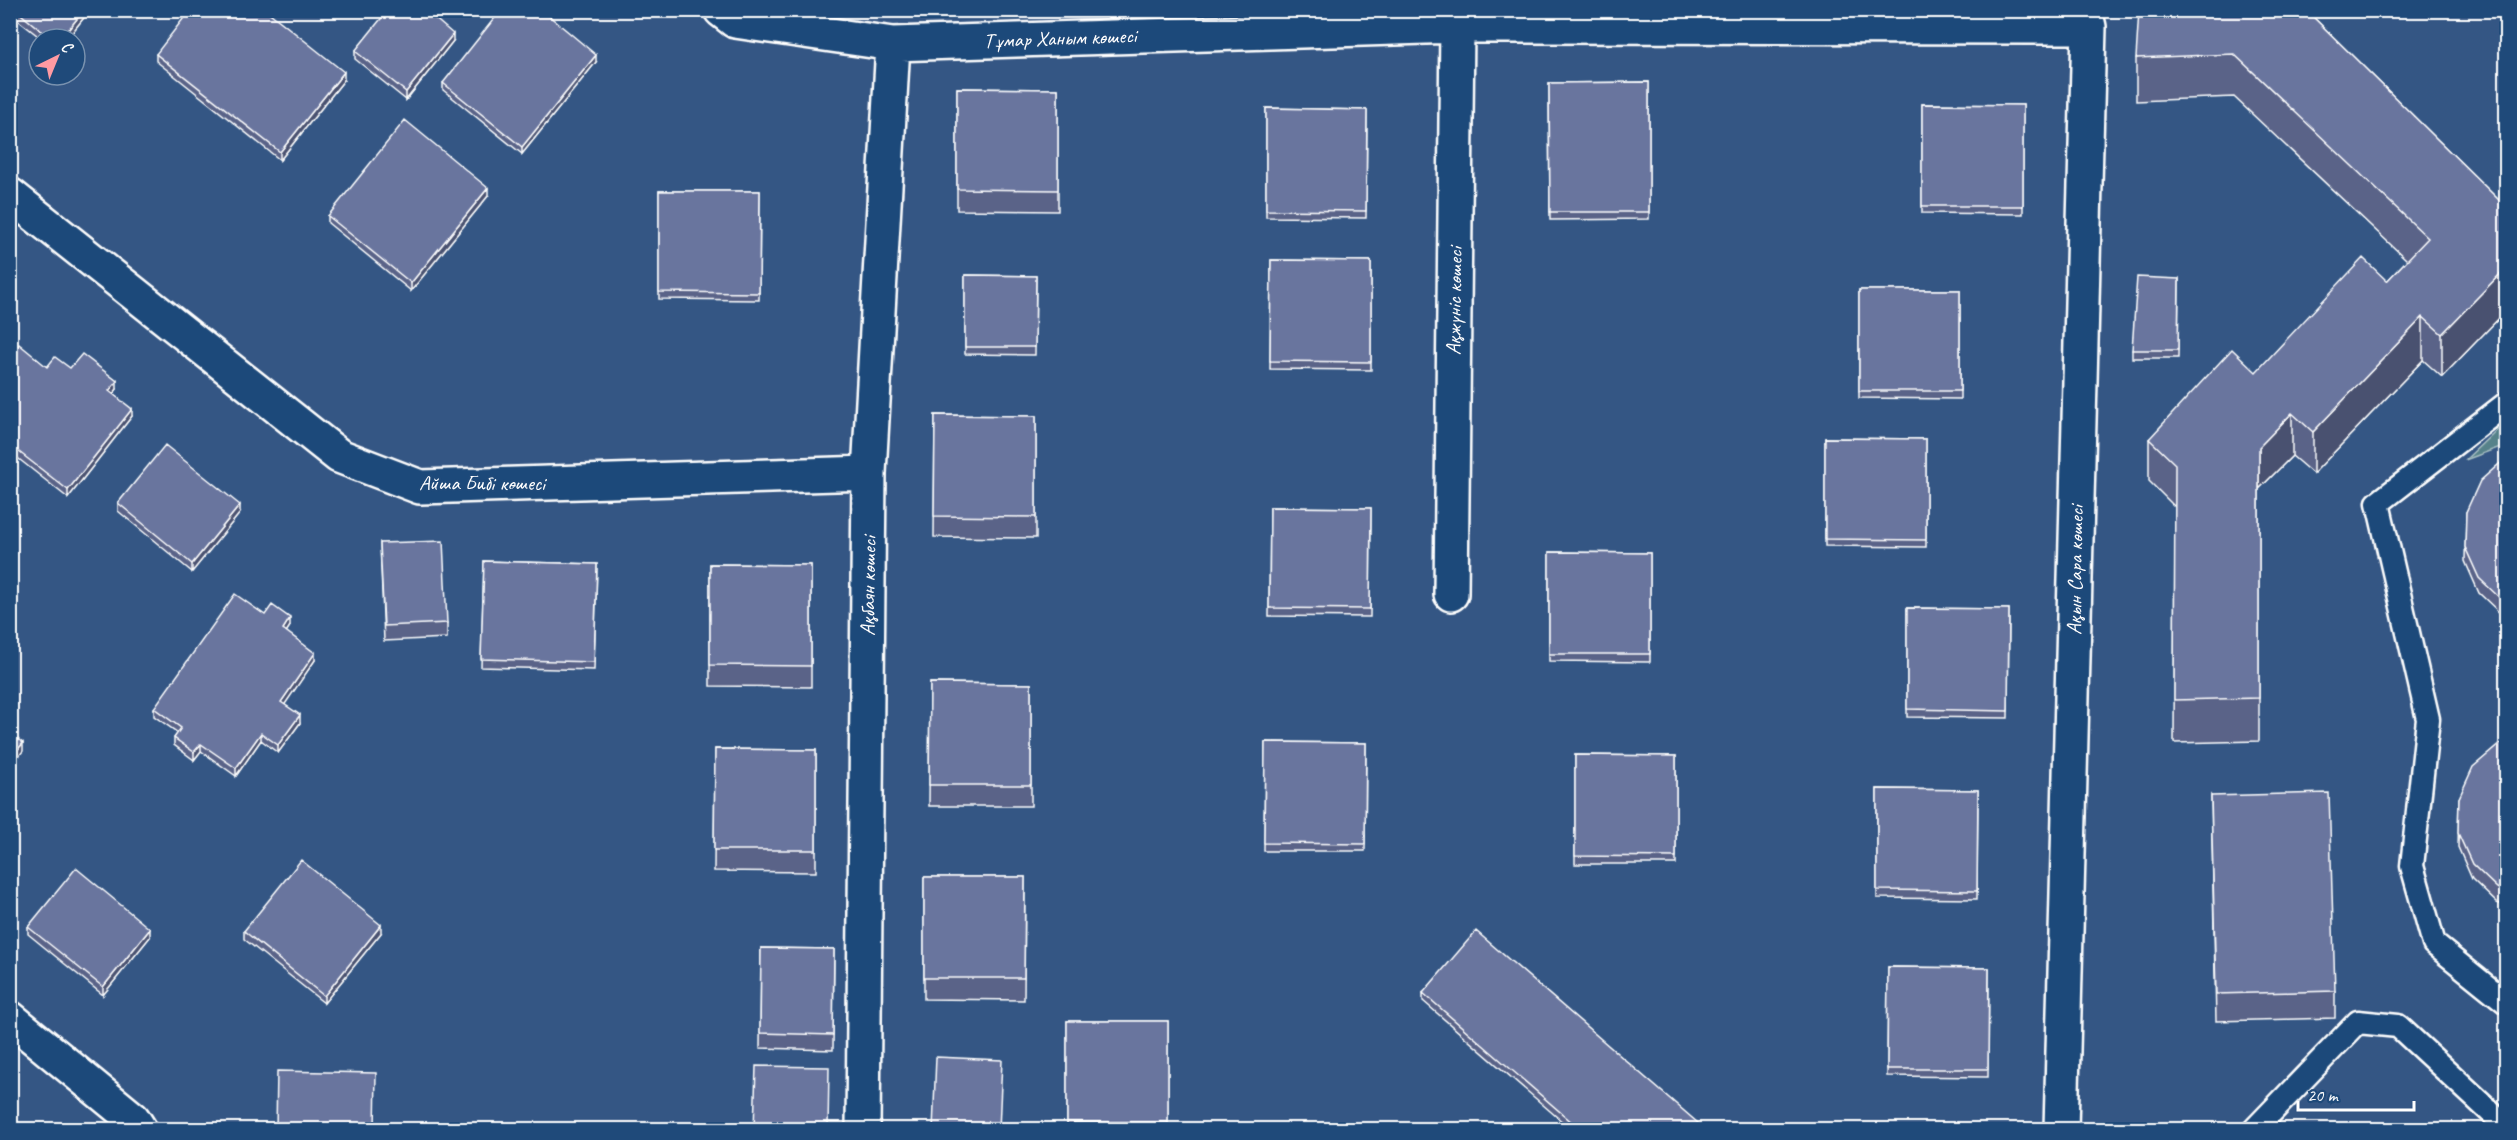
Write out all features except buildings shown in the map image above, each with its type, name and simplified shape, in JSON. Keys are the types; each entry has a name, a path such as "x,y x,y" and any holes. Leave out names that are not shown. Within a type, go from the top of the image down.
{"street":[{"name":"Тұмар Ханым көшесі","path":"721,10 735,21 893,44 1452,18 2087,19"},
{"name":"Ақжүніс көшесі","path":"1451,594 1452,18"},
{"name":"Ақын Сара көшесі","path":"2061,1130 2087,19"},
{"name":"Ақбаян көшесі","path":"863,1130 869,473 893,44"},
{"name":"Айша Бибі көшесі","path":"10,195 339,456 420,487 869,473"},
{"path":"10,1017 134,1119 140,1130"}],"lane":[{"path":"2506,404 2378,503 2428,719 2412,866 2434,944 2506,1002"},
{"path":"2254,1130 2358,1022 2398,1026 2506,1126"}],"green space":[{"path":"2506,421 2506,445 2465,460"}]}
